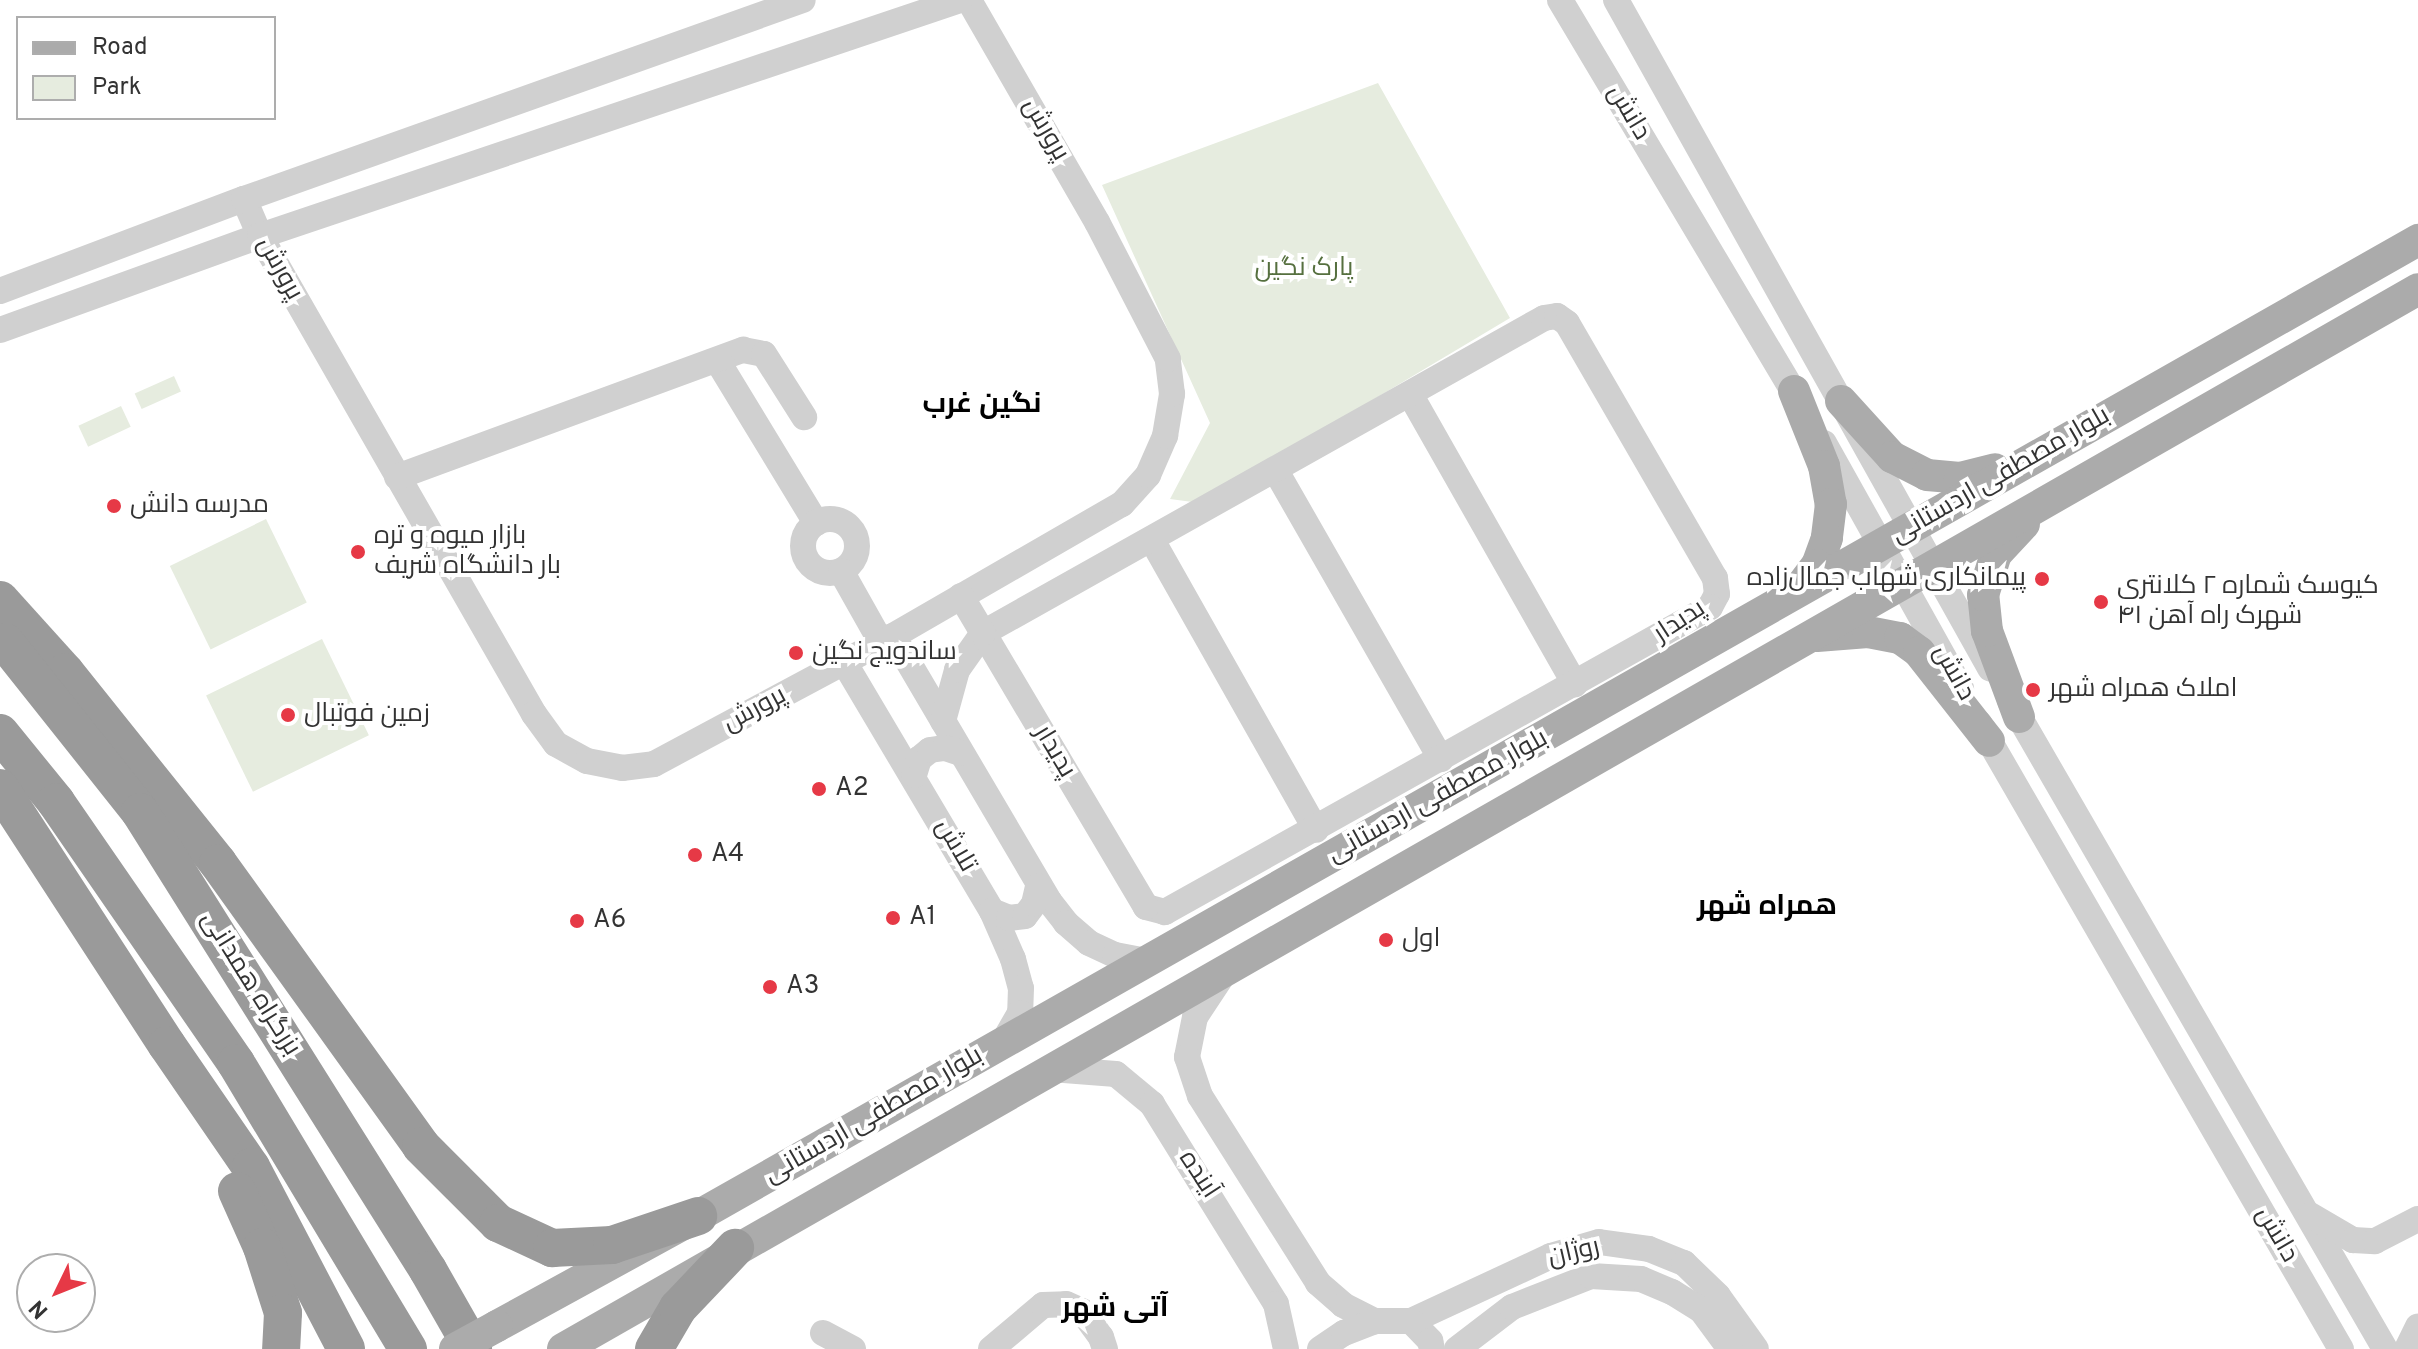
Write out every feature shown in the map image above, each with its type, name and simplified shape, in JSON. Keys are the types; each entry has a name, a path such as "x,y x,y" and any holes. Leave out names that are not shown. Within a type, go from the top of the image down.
{"highway":[{"path":"0,600 65,672 218,863 421,1146 498,1223 552,1248 612,1245 698,1216"},
{"name":"بزرگراه همدانی","path":"0,637 140,812 428,1270 485,1338"},
{"name":"بزرگراه همدانی","path":"0,733 56,802 236,1063 408,1349"},
{"path":"0,788 167,1045 251,1167 346,1349"},
{"path":"167,1045 262,1247 283,1313 281,1349"},
{"path":"654,1349 678,1308 735,1248"}],"main road":[{"name":"بلوار مصطفی اردستانی","path":"455,1349 485,1338 2418,240"},
{"name":"بلوار مصطفی اردستانی","path":"563,1349 1930,565 2418,289"},
{"path":"1794,391 1824,466 1831,504 1827,538 1817,565 1794,595"},
{"path":"1841,401 1892,457 1927,475 1960,478 2029,459"},
{"path":"2019,717 1987,631 1983,595 1996,554 2058,495"},
{"path":"1806,637 1868,632 1900,638 1919,652 1989,741"},
{"path":"1729,634 1743,633 1756,639 1759,654 1751,668"}],"street":[{"path":"0,291 244,199 803,0"},
{"path":"0,330 260,236 960,0"},
{"name":"پرورش","path":"244,199 260,236 534,714 556,744 587,761 622,768 654,764 887,639 1122,504 1148,475 1165,436 1172,394 1168,359 1126,277 969,0"},
{"name":"دانش","path":"1560,0 1794,391 1882,544 1989,741 2341,1349"},
{"name":"دانش","path":"1616,0 1930,565 2385,1349"},
{"name":"پدیدار","path":"943,721 957,670 983,633 1544,318 1557,316 1567,323 1715,578 1717,594 1710,607 1165,912 1146,907 983,633"},
{"path":"397,477 743,350 764,354 804,417"},
{"path":"717,360 816,523"},
{"path":"1410,394 1575,684"},
{"path":"1276,471 1441,759"},
{"path":"841,521 854,532 856,557 841,571 820,572 807,561 803,544 816,523 841,521"},
{"path":"1152,540 1316,830"},
{"name":"تلاش","path":"841,571 943,721 1038,886 1066,923 1089,943 1115,955 1146,961"},
{"path":"961,596 983,633"},
{"name":"تلاش","path":"844,662 914,775 992,911 1021,988 1020,1013 1004,1041"},
{"path":"914,775 919,759 930,750 945,748 960,753"},
{"path":"992,911 1009,918 1025,916 1034,904 1038,886"},
{"path":"1227,970 1195,1017 1187,1057 1200,1096 1318,1283 1343,1305 1375,1321"},
{"name":"آینده","path":"1051,1069 1116,1074 1152,1104 1276,1304 1286,1349"},
{"path":"2310,1215 2353,1240 2364,1241 2375,1241 2418,1219"},
{"name":"روژان","path":"1411,1321 1551,1256 1599,1242 1649,1249 1684,1263 1718,1296 1756,1349"},
{"name":"روژان","path":"1457,1349 1512,1307 1591,1276 1641,1279 1672,1292 1702,1311 1730,1349"},
{"path":"991,1349 1043,1305 1066,1304 1082,1311 1101,1337 1105,1349"},
{"path":"1320,1349 1344,1333 1375,1321 1411,1321 1430,1341 1432,1349"},
{"path":"2407,1349 2418,1326"},
{"path":"823,1333 853,1349"}],"green space":[{"name":"پارک نگین","path":"1378,83 1510,318 1200,503 1170,499 1210,423 1102,185"},
{"path":"174,376 181,392 142,409 135,393"},
{"path":"121,406 131,427 88,447 78,426"},
{"path":"266,519 307,603 211,649 170,566"},
{"name":"زمین فوتبال","path":"322,639 369,735 253,792 206,696"}],"place":[{"name":"مدرسه دانش","path":"114,506"},
{"name":"بازار میوه و تره بار دانشگاه شریف","path":"358,552"},
{"name":"پیمانکاری شهاب جمال‌زاده","path":"2042,579"},
{"name":"کیوسک شماره ۲ کلانتری ۴۱ شهرک راه آهن","path":"2101,602"},
{"name":"ساندویج نگین","path":"796,653"},
{"name":"املاک همراه شهر","path":"2033,690"},
{"name":"زمین فوتبال","path":"288,715"},
{"name":"A2","path":"819,789"},
{"name":"A4","path":"695,855"},
{"name":"A1","path":"893,918"},
{"name":"A6","path":"577,921"},
{"name":"اول","path":"1386,940"},
{"name":"A3","path":"770,987"}],"district":[{"name":"نگین غرب","path":"982,405"},
{"name":"همراه شهر","path":"1767,907"},
{"name":"آتی شهر","path":"1115,1309"}]}
